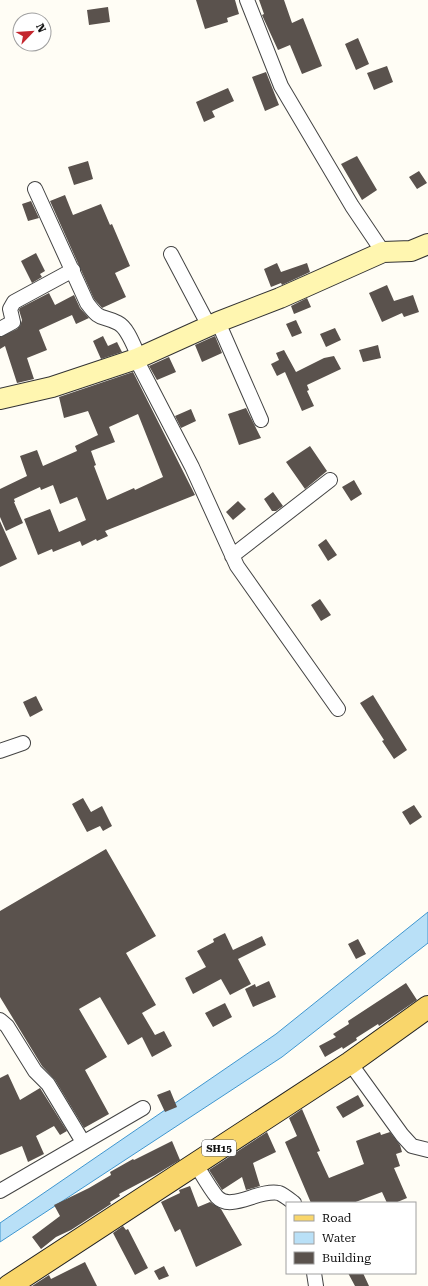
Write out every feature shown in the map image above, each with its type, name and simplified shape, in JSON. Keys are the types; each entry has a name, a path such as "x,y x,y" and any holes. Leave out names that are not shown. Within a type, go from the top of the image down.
{"main road":[{"name":"SH15","path":"9,1286 350,1063 428,1007"}],"street":[{"path":"247,0 281,86 352,206 383,252"},
{"path":"35,189 87,302 96,315 118,323 130,338 137,358 192,467 236,566 338,709"},
{"path":"1,396 52,387 137,358 214,324 280,298 383,252 411,251 428,244"},
{"path":"171,254 214,324 261,420"},
{"path":"0,330 12,322 10,309 14,302 73,270"},
{"path":"232,556 330,480"},
{"path":"0,751 23,743"},
{"path":"0,1020 7,1026 35,1070 48,1084 83,1142"},
{"path":"350,1063 402,1135 412,1146 428,1150"},
{"path":"0,1191 143,1108"},
{"path":"195,1163 218,1198 225,1202 233,1203 259,1193 279,1193 292,1202"},
{"path":"314,1274 316,1286"}],"water":[{"path":"428,912 428,943 282,1057 0,1242 0,1223 276,1034"}],"building":[{"path":"196,0 235,0 239,14 227,18 228,22 205,29"},
{"path":"259,0 284,0 292,23 303,18 322,66 302,74 290,45 278,50 262,15 264,14"},
{"path":"108,7 110,22 89,25 87,10"},
{"path":"358,38 369,64 356,70 345,44"},
{"path":"387,66 393,82 374,90 367,73"},
{"path":"266,72 279,105 265,111 252,77"},
{"path":"228,88 234,101 212,111 215,117 204,122 196,102"},
{"path":"357,156 377,190 362,200 341,164"},
{"path":"88,161 93,179 74,185 68,167"},
{"path":"419,171 427,183 417,189 409,177"},
{"path":"65,195 73,215 101,204 110,225 112,224 130,266 115,273 126,297 102,308 94,299 50,201"},
{"path":"31,201 39,218 28,221 22,204"},
{"path":"36,253 45,271 40,274 42,277 32,283 21,261"},
{"path":"277,263 281,272 307,263 310,272 282,285 281,283 271,287 264,269"},
{"path":"387,285 394,301 413,295 419,312 404,317 402,313 382,322 369,293"},
{"path":"49,293 55,305 74,295 80,308 89,318 76,324 72,315 39,330 47,350 27,358 34,379 17,383 5,346 0,349 0,337 20,326 22,320 19,310 20,308"},
{"path":"307,298 311,307 294,314 291,306"},
{"path":"296,320 302,333 292,337 286,324"},
{"path":"335,328 341,340 326,347 320,334"},
{"path":"103,336 108,346 117,342 122,352 101,359 93,341"},
{"path":"215,336 222,353 202,362 195,345"},
{"path":"378,345 381,358 363,362 359,350"},
{"path":"284,350 296,372 324,358 334,356 341,369 307,385 309,390 307,391 314,406 302,411 285,372 277,376 271,364 279,360 276,353"},
{"path":"169,357 176,372 157,380 149,366"},
{"path":"133,372 195,495 105,531 108,536 97,541 96,539 82,546 80,541 53,552 52,549 38,555 24,519 50,509 59,532 86,520 77,497 60,504 53,485 41,490 40,487 14,499 23,523 6,531 0,517 0,489 27,476 20,456 37,450 43,466 77,451 75,446 98,435 88,411 64,418 59,397","holes":["138,414 163,477 135,490 134,488 107,500 94,466 96,465 91,451 115,442 109,427"]},
{"path":"246,408 261,438 239,445 228,414"},
{"path":"191,409 196,421 181,428 175,416"},
{"path":"310,446 327,471 305,489 286,462"},
{"path":"354,480 362,494 351,501 342,487"},
{"path":"273,492 283,506 276,511 272,511 264,499"},
{"path":"238,501 246,509 233,520 226,512"},
{"path":"0,521 17,559 0,567"},
{"path":"326,539 337,555 328,561 318,545"},
{"path":"320,599 331,615 321,621 311,605"},
{"path":"373,695 407,750 394,759 382,741 384,740 360,703"},
{"path":"36,696 43,710 30,717 23,702"},
{"path":"83,798 91,812 102,806 112,826 103,831 100,826 87,832 72,804"},
{"path":"414,805 422,817 410,825 402,812"},
{"path":"106,849 156,936 126,953 156,1005 142,1013 155,1035 164,1031 172,1046 152,1057 142,1037 128,1045 100,997 79,1009 107,1057 85,1070 109,1114 84,1128 55,1080 42,1066 0,997 0,911"},
{"path":"225,933 233,950 262,936 266,945 238,959 251,984 230,995 221,979 193,994 185,978 206,967 197,951 214,942 213,939"},
{"path":"358,939 366,954 356,959 348,944"},
{"path":"269,981 276,997 253,1007 245,989 255,984 256,987"},
{"path":"406,983 417,1000 379,1026 378,1024 356,1038 357,1040 343,1049 342,1047 325,1057 319,1046 336,1037 333,1034 349,1024 348,1021"},
{"path":"225,1003 232,1017 213,1027 205,1013"},
{"path":"8,1074 20,1100 40,1088 67,1131 60,1135 54,1126 36,1136 44,1154 28,1162 22,1146 0,1155 0,1078"},
{"path":"170,1090 177,1107 165,1112 157,1095"},
{"path":"358,1095 364,1106 343,1118 336,1107"},
{"path":"302,1109 320,1151 317,1152 329,1178 364,1164 356,1141 380,1132 381,1135 390,1132 400,1145 402,1152 396,1154 400,1166 394,1168 407,1198 397,1202 387,1202 382,1192 356,1202 311,1202 285,1142 297,1136 289,1118"},
{"path":"267,1132 276,1152 253,1163 260,1186 246,1190 242,1177 222,1190 209,1170"},
{"path":"172,1141 180,1160 119,1194 120,1196 110,1202 111,1204 71,1230 56,1237 41,1249 32,1237 60,1216 54,1205 89,1188 111,1175 110,1172 133,1159 134,1160"},
{"path":"190,1186 198,1207 210,1202 221,1209 242,1245 196,1267 180,1229 175,1232 161,1202 180,1193 179,1190"},
{"path":"123,1226 126,1230 128,1229 148,1268 135,1275 113,1233"},
{"path":"85,1262 97,1286 32,1286 49,1275 51,1279"},
{"path":"164,1266 169,1276 159,1280 154,1271"},
{"path":"349,1274 363,1274 369,1286 355,1286"}]}
